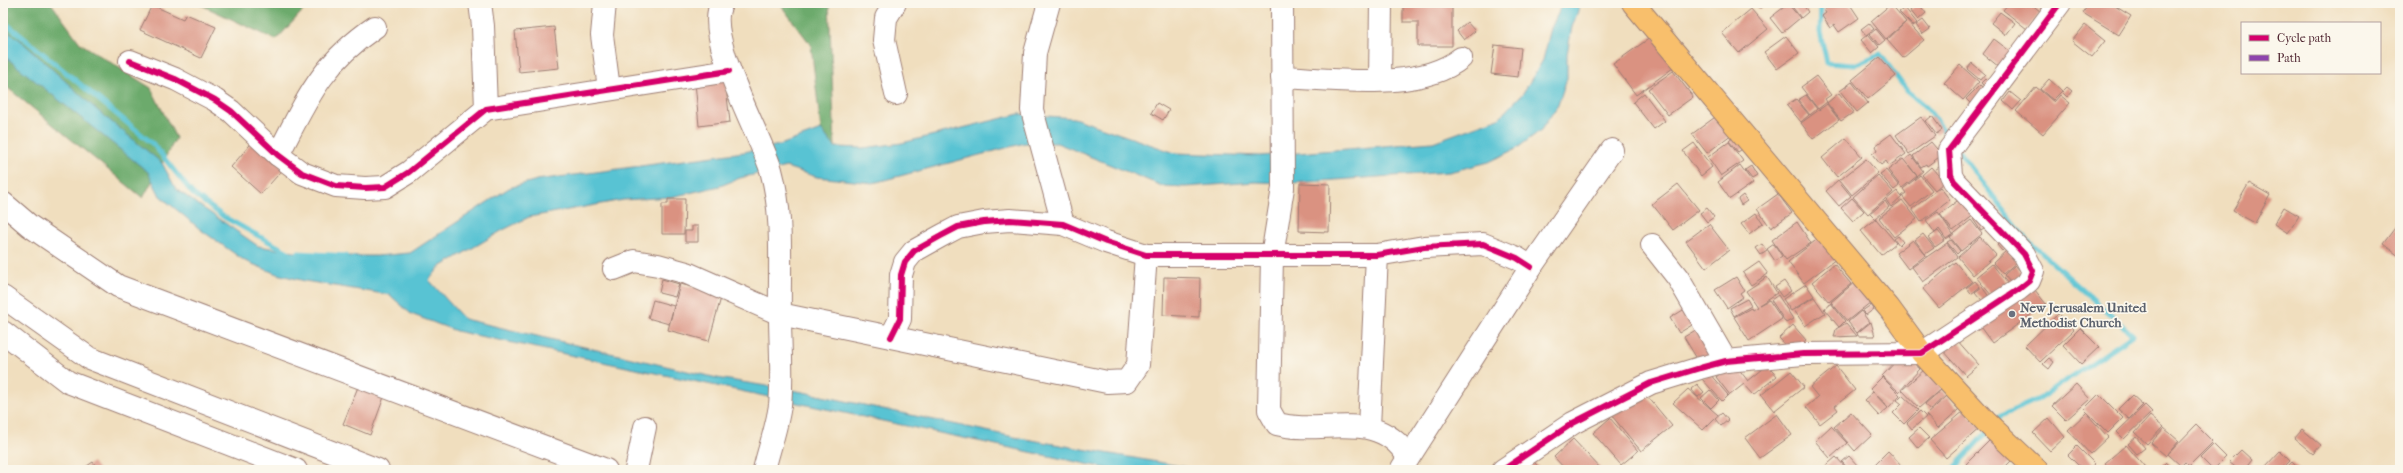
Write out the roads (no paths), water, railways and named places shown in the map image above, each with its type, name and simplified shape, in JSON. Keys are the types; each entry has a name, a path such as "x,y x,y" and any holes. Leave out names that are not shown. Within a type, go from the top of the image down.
{"main road":[{"path":"1632,3 1889,308 1922,353 1986,422 2038,470"}],"street":[{"path":"480,3 484,34 486,109"},
{"path":"605,3 602,35 609,89"},
{"path":"722,3 717,17 728,71 758,137 771,171 781,257 780,406 764,470"},
{"path":"895,3 886,18 884,40 896,94"},
{"path":"1049,3 1035,53 1032,110 1063,224"},
{"path":"1282,3 1283,188 1272,256 1269,410 1277,424 1292,428 1369,427 1388,435 1400,444 1404,464"},
{"path":"1380,80 1381,3"},
{"path":"1503,470 1573,423 1651,383 1726,361 1803,354 1922,353 2029,281 2033,271 2024,254 1954,181 1951,175 1949,150 2060,3"},
{"path":"278,155 315,85 330,65 352,44 376,28"},
{"path":"1282,77 1380,80 1420,78 1451,66 1461,58"},
{"path":"130,61 175,79 215,100 236,115 278,155 302,173 336,186 385,187 409,172 486,109 728,71"},
{"path":"1404,464 1532,267 1612,150"},
{"path":"3,203 30,226 118,286 606,470"},
{"path":"891,337 900,319 901,274 905,262 914,252 958,227 984,222 1010,220 1063,224 1106,242 1146,255 1377,256 1424,247 1483,244 1499,249 1532,267"},
{"path":"1652,245 1678,278 1726,361"},
{"path":"614,269 634,261 658,265 687,273 780,314 1107,382 1126,381 1138,365 1146,255"},
{"path":"1369,427 1377,256"},
{"path":"3,297 89,358 378,470"},
{"path":"3,332 68,382 296,470"},
{"path":"636,470 645,428"}],"water":[{"path":"1563,3 1581,3 1572,27 1567,54 1567,78 1558,105 1541,130 1516,149 1489,162 1449,172 1292,183 1255,182 1185,187 1162,186 1057,143 1025,143 873,183 817,177 786,167 740,178 720,186 671,197 623,200 529,217 503,230 440,267 429,280 464,319 717,378 803,392 1014,437 1203,470 1115,470 456,331 411,314 390,295 305,281 277,274 245,261 201,230 160,196 148,172 3,55 3,29 19,39 97,110 162,163 176,189 258,246 319,256 377,256 410,253 509,188 537,180 744,152 780,145 821,130 835,147 863,148 902,143 1019,114 1074,118 1175,153 1261,156 1433,142 1499,118 1523,93 1543,60 1551,28"}],"waterway":[{"path":"1821,3 1820,32 1827,63 1854,65 1880,54 1907,91 1927,108 1950,139"},
{"path":"3,21 153,144 192,193 224,217 288,252"},
{"path":"1957,149 2025,238 2133,335 2039,399 2000,416 1995,423"},
{"path":"298,253 346,256"},
{"path":"1952,470 1988,431"},
{"path":"1740,470 1760,467 1779,470"}],"place":[{"name":"New Jerusalem United Methodist Church","path":"2012,314"}]}
